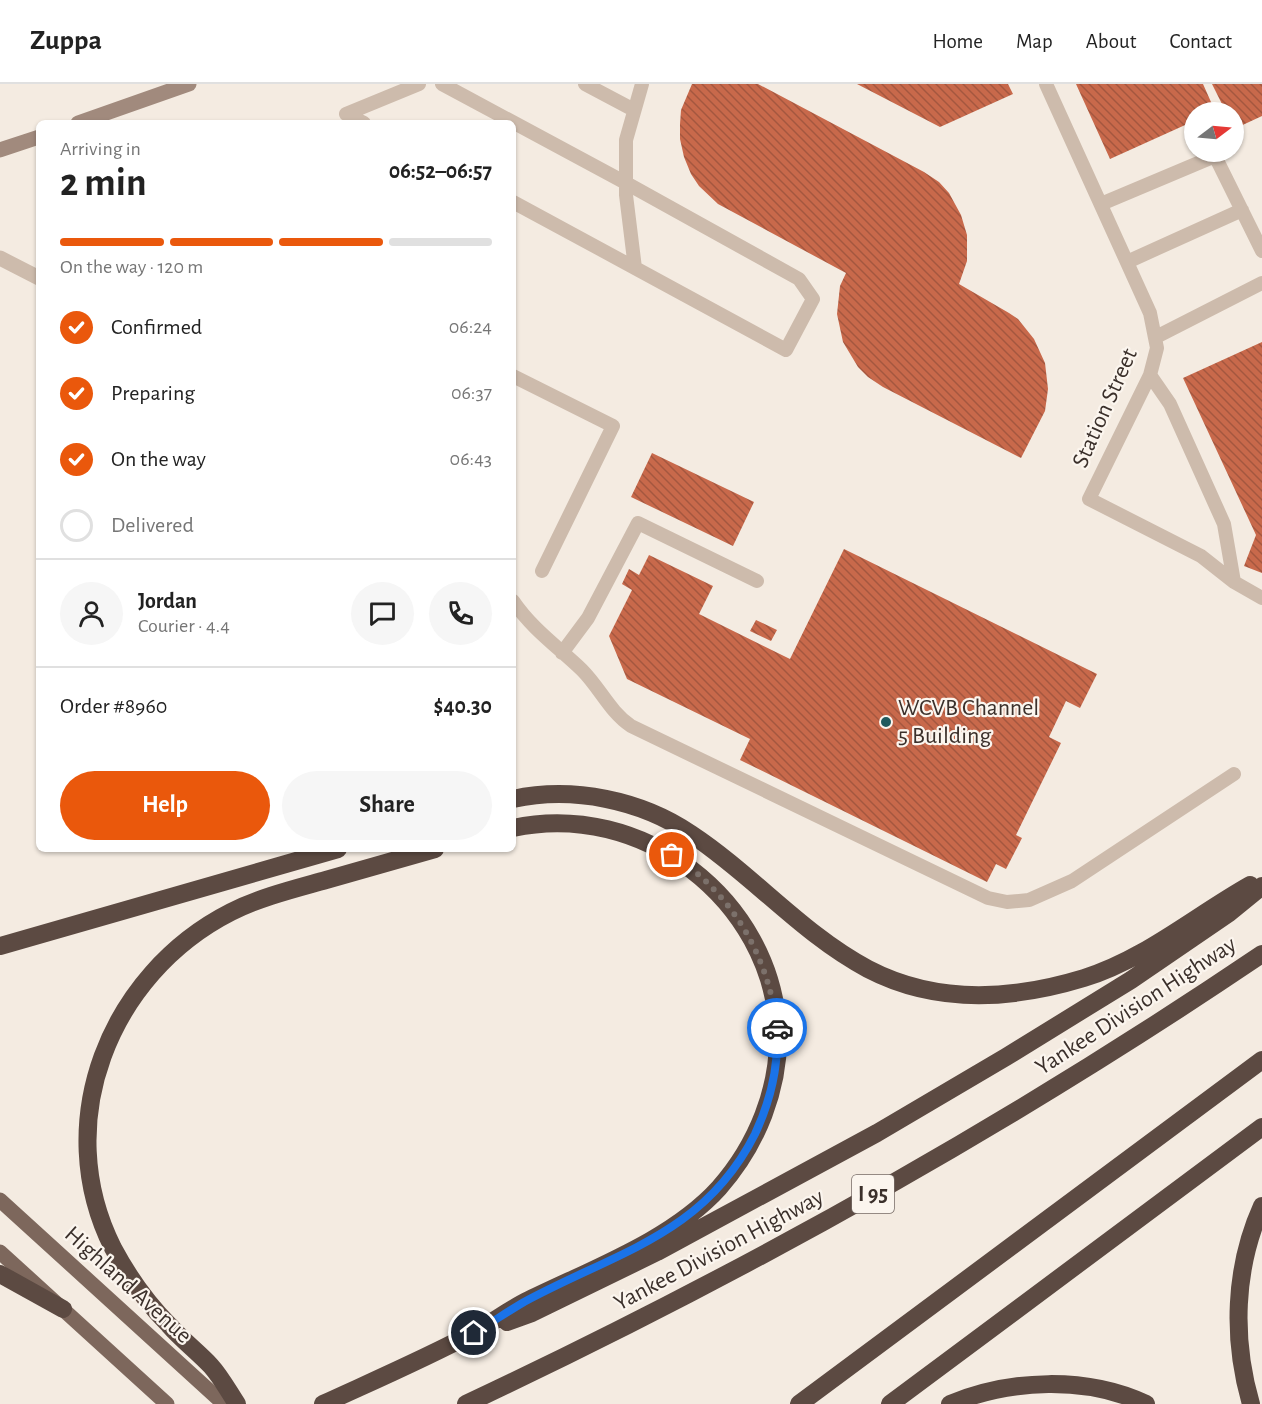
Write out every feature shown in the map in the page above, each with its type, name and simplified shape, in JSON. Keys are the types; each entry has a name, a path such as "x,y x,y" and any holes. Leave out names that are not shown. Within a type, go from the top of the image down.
{"highway":[{"path":"516,799 548,794 590,796 657,815 697,838 814,933 850,959 870,970 912,986 953,995 1014,994 1059,985 1096,974 1130,959 1262,878"},
{"path":"474,1333 525,1302 658,1235 706,1201 735,1167 752,1139 767,1106 776,1070 778,1030 776,1012 757,952 741,922 726,902 700,876 653,844 609,829 582,824 551,823 516,828"},
{"path":"0,946 328,852"},
{"path":"226,1399 212,1367 169,1326 142,1295 127,1272 104,1227 92,1186 87,1143 91,1099 103,1055 120,1018 144,982 175,950 212,923 265,898 425,852"},
{"path":"322,1404 474,1333 532,1313 743,1206 877,1133 1015,1052 1131,980 1229,913 1262,886"},
{"name":"Yankee Division Highway","path":"466,1404 624,1328 852,1206 1020,1108 1262,954"},
{"path":"800,1404 1262,1060"},
{"path":"890,1404 1262,1127"},
{"path":"1251,1404 1240,1355 1239,1302 1247,1252 1262,1206"},
{"path":"0,1274 63,1309"},
{"path":"950,1404 1002,1389 1066,1384 1110,1391 1146,1404"}],"main road":[{"path":"87,120 189,84"},
{"path":"0,150 36,138"},
{"name":"Highland Avenue","path":"0,1200 226,1399"},
{"path":"0,1252 167,1404"}],"street":[{"path":"0,258 36,277"}],"lane":[{"path":"357,120 346,114 419,84"},
{"path":"442,84 509,120"},
{"path":"585,84 634,110"},
{"path":"636,268 626,183 626,140 642,84"},
{"name":"Station Street","path":"1046,84 1150,313 1156,337 1150,375 1089,499 1201,556 1234,582 1262,598"},
{"path":"516,124 799,279 813,299 786,350 516,204"},
{"path":"1101,204 1215,156 1262,251"},
{"path":"1127,262 1242,210"},
{"path":"1156,337 1262,283"},
{"path":"1150,375 1170,404 1224,524 1234,582"},
{"path":"516,378 613,426 542,571"},
{"path":"562,653 588,618 638,524 758,581"},
{"path":"516,605 526,620 582,670 614,711 631,726 997,900 1017,902 1029,900 1072,881 1234,774"}],"building":[{"path":"692,84 758,84 924,172 939,182 949,193 961,215 967,235 967,261 959,284 1018,319 1034,339 1045,363 1048,389 1045,411 1021,458 883,387 858,367 843,342 837,314 840,286 846,273 718,204 699,186 691,174 680,139 680,124 681,110"},
{"path":"857,84 1008,84 1013,94 940,127"},
{"path":"1076,84 1203,84 1211,102 1184,102 1184,126 1110,159"},
{"path":"1212,84 1262,84 1262,116 1244,124 1244,102 1221,102"},
{"path":"1262,342 1262,573 1244,566 1256,535 1183,378"},
{"path":"652,453 754,502 733,546 631,497"},
{"name":"WCVB Channel 5 Building","path":"844,549 1097,674 1080,708 1066,701 1049,737 1061,743 1016,835 1022,838 1006,869 996,864 987,882 740,760 750,739 627,679 609,636 632,590 622,584 629,569 639,575 649,555 713,586 699,614 790,659"},
{"path":"756,620 777,630 771,641 750,631"}],"way so far":[{"path":"672,855 706,881 741,922 763,966 776,1012 777,1028"}],"place":[{"name":"WCVB Channel 5 Building","path":"886,722"}],"route":[{"path":"474,1333 525,1302 658,1235 706,1201 726,1180 744,1154 767,1106 776,1070 777,1028"}]}
